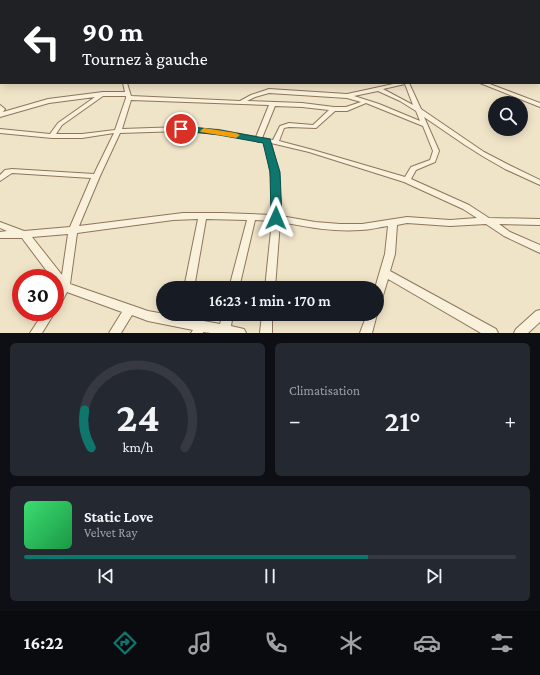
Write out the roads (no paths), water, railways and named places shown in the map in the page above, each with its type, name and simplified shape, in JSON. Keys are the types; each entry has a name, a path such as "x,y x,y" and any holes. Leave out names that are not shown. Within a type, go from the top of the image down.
{"street":[{"path":"65,287 73,231 96,176 118,131 128,96 125,84"},
{"path":"348,96 401,84"},
{"path":"406,84 436,151 433,161 413,169 407,180"},
{"path":"485,84 540,105"},
{"path":"378,89 396,97 494,160 540,183"},
{"path":"240,103 253,96 269,91 348,96 424,125"},
{"path":"289,106 299,92"},
{"path":"52,136 60,124 103,94"},
{"path":"0,114 48,101 103,94 334,109 347,109 365,102"},
{"path":"258,140 272,105"},
{"path":"0,107 2,109 0,114"},
{"path":"271,281 276,218 275,172 271,142 282,127 288,125 314,127 334,109"},
{"path":"0,131 52,136 94,135 118,131 181,129 219,132 271,142 311,151 407,180 466,207 507,234 540,249"},
{"path":"0,179 8,172 12,171 96,176"},
{"path":"0,236 73,231 174,217 229,216 276,218 315,226 340,227 362,227 407,220 450,223 486,221 540,222"},
{"path":"190,281 202,217"},
{"path":"236,281 252,217"},
{"path":"383,281 390,254 393,223"},
{"path":"0,225 25,235 65,287 129,310 148,316 156,316"},
{"path":"385,273 492,333"},
{"path":"115,333 129,310"},
{"path":"520,333 540,315"},
{"path":"36,333 44,321"},
{"path":"187,321 199,329 224,330 240,333"},
{"path":"224,330 226,321"},
{"path":"266,333 267,321"},
{"path":"366,333 370,321"}]}
